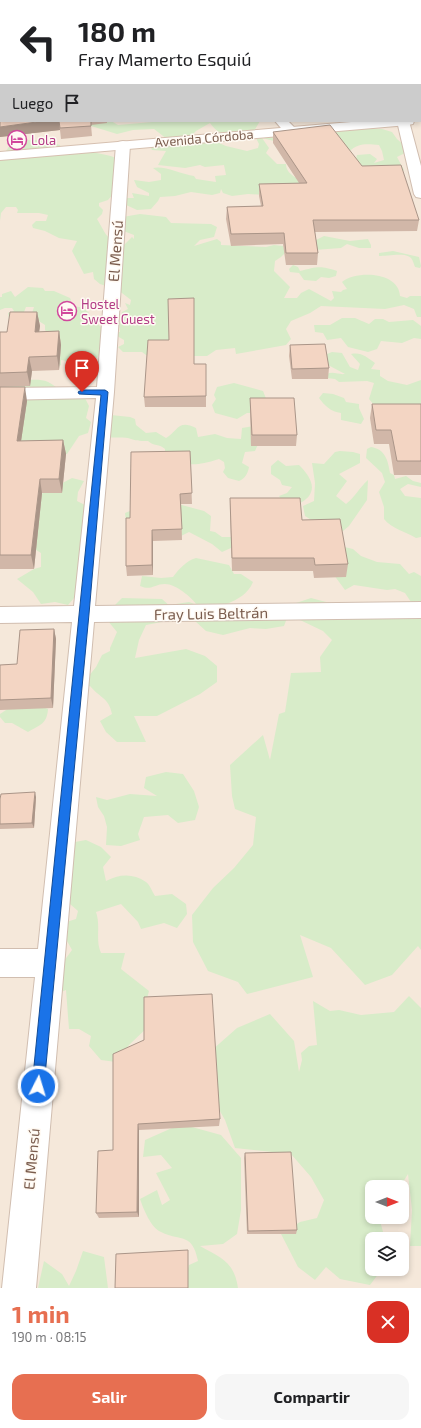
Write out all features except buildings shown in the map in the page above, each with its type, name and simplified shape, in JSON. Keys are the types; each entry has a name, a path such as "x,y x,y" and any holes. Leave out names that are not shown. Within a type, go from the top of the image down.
{"street":[{"path":"282,122 291,131"},
{"path":"403,122 421,194"},
{"name":"Avenida Córdoba","path":"0,156 403,122"},
{"name":"El Mensú","path":"19,1288 105,392 123,145"},
{"path":"0,394 105,392"},
{"name":"Fray Luis Beltrán","path":"0,615 421,610"},
{"path":"0,963 49,963"}],"shaded area":[{"path":"0,122 421,122 421,1288 0,1288"}],"green space":[{"path":"92,122 113,122 118,125 152,122 259,122 254,131 236,135 220,132 210,123 196,131 187,140 212,140 226,146 247,151 258,148 259,144 256,138 257,134 278,132 274,141 262,138 269,148 266,153 277,164 286,164 288,171 305,185 266,195 248,194 232,196 223,193 221,189 220,193 212,195 191,192 175,196 160,197 151,209 137,210 124,204 125,198 134,198 132,193 149,196 149,193 137,187 134,180 149,182 161,180 161,174 153,168 157,167 167,169 194,176 196,179 216,182 215,176 226,175 224,165 205,167 200,165 185,168 158,165 166,151 152,150 150,146 167,139 154,129 133,130 117,134 91,126"},
{"path":"334,127 382,129 392,132 405,146 405,153 397,157 404,170 399,174 361,178 356,159 357,155 370,154 377,159 374,163 384,160 379,145 362,145 352,149 349,152 342,151"},
{"path":"29,140 41,140 60,145 61,149 98,153 115,158 119,187 108,200 99,203 99,206 103,210 102,214 97,219 107,236 124,245 132,237 134,239 134,235 121,230 111,219 140,214 166,217 171,223 211,224 217,227 214,237 200,240 194,246 217,239 221,242 221,245 266,247 274,245 283,246 285,253 275,261 274,271 290,287 284,298 297,298 301,293 309,289 331,301 334,298 332,291 341,292 347,289 342,282 349,278 367,275 376,276 393,282 398,288 400,296 407,298 410,296 421,296 421,317 417,317 414,309 404,305 385,309 321,306 310,313 291,321 286,329 291,339 286,345 236,354 235,348 216,350 207,356 155,356 146,355 142,352 123,352 118,347 124,344 124,340 117,336 117,332 120,332 119,324 122,312 128,309 125,303 130,305 131,300 118,290 100,284 94,279 93,272 84,274 72,251 77,241 59,238 45,231 33,228 32,225 36,221 46,221 48,215 39,213 17,213 18,210 16,207 6,207 1,213 0,221 0,160 10,145"},
{"path":"324,236 350,241 368,239 371,248 359,248 347,244 341,248 314,250 316,240"},
{"path":"393,251 419,257 420,268 415,267 409,256 379,256 379,253"},
{"path":"293,265 298,267 300,271 318,267 337,271 336,276 329,278 321,277 316,281 304,280 299,273 290,272 289,269"},
{"path":"28,287 43,288 45,291 54,291 70,298 71,300 68,303 63,304 62,309 76,306 86,310 89,313 89,321 97,323 111,342 91,364 76,369 71,367 67,361 61,360 61,365 54,369 52,339 45,330 45,325 31,316 34,307 26,307 24,312 15,320 9,318 8,313 14,311 12,308 0,310 0,297 2,297 2,294 11,291 15,297"},
{"path":"342,318 355,318 369,324 375,319 383,319 389,322 413,320 421,326 421,339 414,338 402,343 381,341 377,349 368,352 348,347 341,338 327,340 323,333 315,332 314,325 330,325"},
{"path":"332,352 342,353 350,367 358,370 360,364 351,354 364,356 375,363 371,369 380,370 380,376 388,381 407,385 421,380 421,415 375,406 369,399 374,383 367,381 339,382 335,379 327,378 327,374 329,373 345,374 328,365 327,354"},
{"path":"21,380 43,380 52,384 62,393 82,392 89,406 86,418 91,422 88,433 79,436 67,454 13,459 0,413 0,384"},
{"path":"234,383 263,391 267,401 264,413 247,413 237,419 215,413 212,405 216,399 214,395 217,387"},
{"path":"323,393 333,394 344,398 346,402 359,404 359,408 364,419 361,424 341,420 341,413 328,408 319,398"},
{"path":"111,415 135,419 136,425 146,433 156,432 166,438 179,427 185,425 196,428 198,437 215,434 227,438 241,439 242,428 254,426 260,440 255,451 245,452 242,463 249,467 246,476 239,481 228,478 223,472 225,468 224,462 219,459 197,464 180,463 165,459 165,449 148,441 104,437"},
{"path":"371,447 380,450 383,453 387,460 390,473 394,475 395,479 406,476 413,481 421,483 421,487 408,484 400,489 405,496 421,498 421,537 416,538 395,527 384,519 384,507 379,492 385,482 382,473 366,458 367,449"},
{"path":"340,451 360,454 360,463 339,474 347,481 336,496 346,504 368,480 367,500 349,526 343,531 333,527 321,526 305,516 303,506 314,501 315,483 312,463 324,464 335,452"},
{"path":"278,460 286,466 299,465 310,479 312,488 309,496 296,506 286,506 279,496 287,493 292,487 282,485 280,480 271,474 271,466"},
{"path":"72,478 84,481 78,492 77,501 87,506 75,597 68,605 55,602 41,604 33,592 17,579 34,569 41,567 41,553 25,543 26,502"},
{"path":"178,504 204,511 211,516 210,531 215,532 222,537 231,537 231,548 222,552 212,544 189,532 177,538 126,521 125,513 135,509"},
{"path":"340,546 353,549 361,556 377,562 400,564 409,574 414,572 421,576 421,606 411,602 405,593 395,589 387,590 354,585 345,590 328,567"},
{"path":"196,558 229,565 234,574 241,574 253,582 245,593 227,604 243,605 252,603 287,618 284,626 266,629 250,628 223,635 206,631 195,621 177,619 146,625 139,640 135,658 186,649 205,656 217,666 217,682 200,694 157,716 134,716 146,742 117,742 106,732 100,721 112,714 109,705 104,698 90,686 85,688 88,677 96,667 102,655 110,651 117,632 108,621 114,606 122,598 162,599 172,608 176,604 189,602 197,605 191,598 174,586 161,584 147,588 140,586 142,576 161,578 173,577 186,563"},
{"path":"311,598 360,611 421,610 421,950 418,946 392,975 365,985 331,948 300,935 313,977 247,994 238,982 208,971 193,942 192,915 213,888 234,868 253,845 256,817 235,809 232,796 230,765 263,735 270,760 279,714 285,712 291,673 321,672 320,657 332,640 323,631 300,620 296,603"},
{"path":"31,703 48,709 46,718 42,724 28,732 12,723 5,723 0,717 0,714 12,706"},
{"path":"166,772 183,774 194,791 199,807 195,820 178,823 168,815 144,817 138,834 140,840 121,846 106,845 107,827 104,816 98,807 96,797 107,800 130,794 157,796 144,788 146,777"},
{"path":"86,840 101,847 111,857 103,867 106,881 121,876 136,877 150,886 155,896 172,894 186,904 187,914 177,928 164,923 141,929 138,922 121,904 96,912 98,922 98,943 101,953 125,953 121,969 149,991 145,1006 150,1025 129,1045 116,1062 101,1060 89,1046 91,1036 79,1029 69,1029 66,990 56,994 64,961 72,950 67,941 63,923 76,919 78,911 70,904 68,897 75,842"},
{"path":"409,996 421,1008 421,1246 410,1246 412,1210 408,1174 404,1180 365,1180 365,1224 381,1224 383,1232 365,1232 365,1276 377,1276 370,1285 340,1279 326,1267 315,1280 298,1267 281,1234 300,1222 317,1218 324,1200 311,1177 291,1154 235,1148 225,1120 216,1104 203,1058 237,1028 270,1014 294,1041 299,1072 302,1060 301,1053 309,1046 317,1045 313,1001 330,1011 339,1010 361,1015 394,1012"},
{"path":"181,1124 221,1135 241,1158 241,1210 237,1234 223,1244 200,1246 220,1257 230,1266 238,1288 183,1288 189,1265 198,1261 196,1252 193,1246 185,1239 168,1235 157,1230 148,1217 140,1199 157,1190 162,1205 170,1200 156,1173 172,1168 161,1155 143,1157 145,1140"},
{"path":"83,1251 104,1257 108,1288 38,1288 44,1261 62,1274 69,1286"}],"place":[{"name":"Lola","path":"17,140"},
{"name":"Hostel Sweet Guest","path":"67,311"}],"route":[{"path":"38,1086 105,392 82,392"}]}
